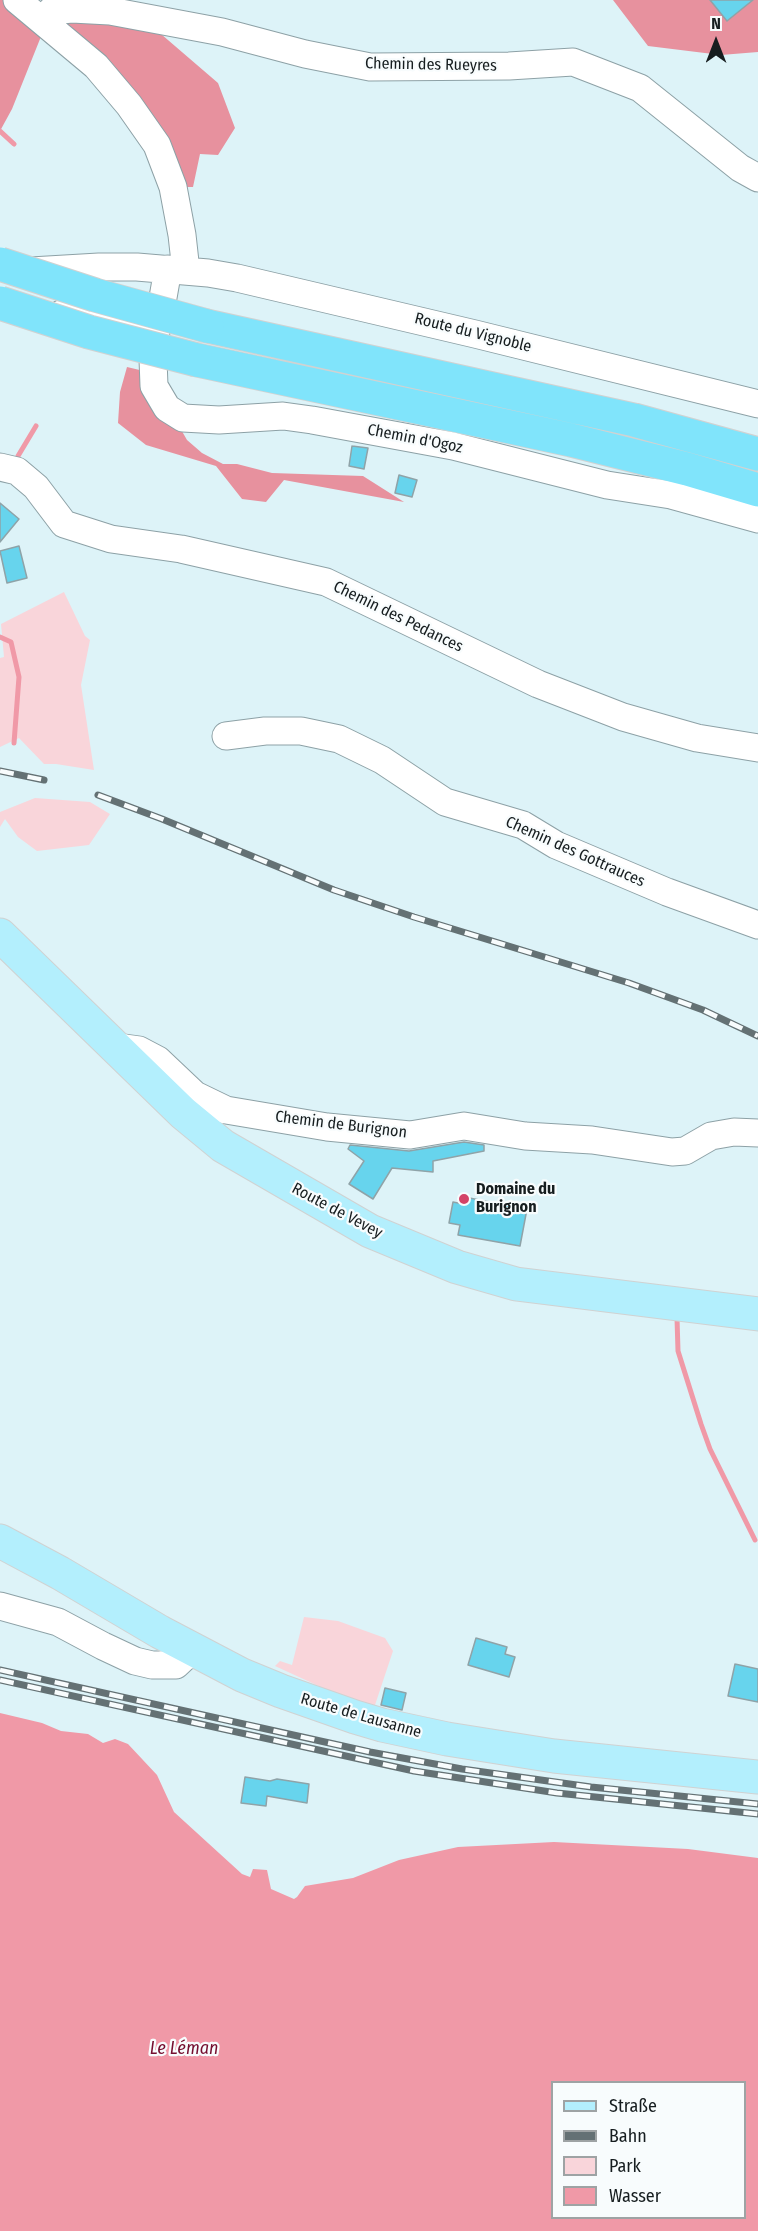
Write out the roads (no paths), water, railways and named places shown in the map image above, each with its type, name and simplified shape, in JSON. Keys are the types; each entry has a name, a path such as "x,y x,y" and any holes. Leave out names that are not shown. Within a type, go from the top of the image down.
{"highway":[{"path":"0,264 95,295 207,326 634,420 758,454"},
{"path":"0,303 89,332 197,360 571,440 758,489"}],"main road":[{"name":"Route de Vevey","path":"0,935 183,1113 223,1146 370,1231 457,1267 516,1284 758,1314"},
{"name":"Route de Lausanne","path":"0,1541 192,1650 281,1691 382,1725 447,1739 554,1756 758,1777"}],"street":[{"path":"17,0 96,66 129,105 157,145 173,187 182,235 177,270"},
{"name":"Chemin des Rueyres","path":"46,24 51,11 72,9 110,11 222,32 305,54 370,67 509,66 573,62 640,88 740,168 758,178"},
{"name":"Route du Vignoble","path":"0,273 119,267 177,270 271,285 758,404"},
{"name":"Chemin d'Ogoz","path":"177,270 158,313 153,359 154,386 167,408 183,418 219,420 283,417 312,420 453,446 607,484 671,495 758,519"},
{"path":"0,308 132,320 147,319 158,313"},
{"name":"Chemin des Pedances","path":"9,469 36,487 64,524 111,539 181,549 326,582 538,684 623,717 687,735 758,748"},
{"name":"Chemin des Gottrauces","path":"226,736 265,731 301,731 339,739 382,760 445,802 523,825 556,845 667,892 758,925"},
{"name":"Chemin de Burignon","path":"117,1047 139,1050 158,1060 195,1095 226,1110 327,1127 410,1135 464,1126 525,1136 592,1140 672,1152 685,1151 711,1136 734,1132 758,1133"},
{"path":"0,1606 58,1622 135,1661 152,1665 176,1665 192,1650"}],"water":[{"name":"Le Léman","path":"0,1713 42,1723 61,1731 88,1734 103,1743 115,1739 128,1744 157,1775 174,1812 242,1874 250,1877 253,1869 267,1870 271,1889 294,1899 305,1886 353,1878 399,1860 458,1847 554,1842 688,1849 758,1858 758,2231 0,2231"}],"waterway":[{"path":"0,131 14,144"},
{"path":"18,456 36,426"},
{"path":"0,637 11,642 19,677 14,743"},
{"path":"677,1318 678,1351 701,1424 710,1449 755,1540"}],"railway":[{"path":"0,771 44,780"},
{"path":"98,795 334,890 629,983 703,1010 758,1036"},
{"path":"0,1670 370,1752 462,1769 591,1787 758,1804"},
{"path":"0,1680 414,1771 557,1793 758,1814"}],"place":[{"name":"Domaine du Burignon","path":"464,1199"}]}
